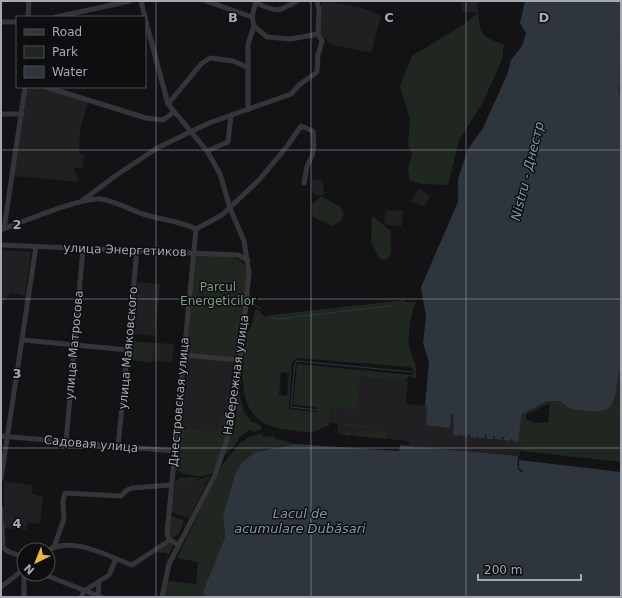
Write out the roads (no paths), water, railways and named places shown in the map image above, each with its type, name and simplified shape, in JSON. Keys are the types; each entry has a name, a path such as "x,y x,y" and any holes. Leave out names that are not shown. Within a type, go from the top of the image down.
{"street":[{"path":"28,16 29,1"},
{"path":"61,16 130,1"},
{"path":"141,1 145,16"},
{"path":"206,1 252,17"},
{"path":"248,110 248,44 254,26 252,17 256,2 271,10 278,11 297,1"},
{"path":"80,203 116,176 158,148 231,115 291,94 299,85 316,73 318,55 322,41 318,34 319,9 317,1"},
{"path":"1,22 16,22"},
{"path":"146,22 168,104"},
{"path":"254,26 267,37 290,39 318,34"},
{"path":"168,104 196,69 210,58 233,61 247,67"},
{"path":"2,230 22,114 25,88"},
{"path":"49,88 146,118 163,120 174,112"},
{"name":"Набережная улица","path":"162,597 167,572 179,545 215,475 225,449 241,360 249,286 248,260 244,241 230,208 220,174 207,151 168,104"},
{"path":"1,114 22,114"},
{"path":"207,151 228,142 231,115"},
{"path":"2,230 33,217 96,199 106,201 144,215 196,229 213,221 230,208 277,160 299,127 304,126 313,131 314,146 312,156 307,166 304,182"},
{"name":"Днестровская улица","path":"167,534 196,229"},
{"name":"улица Энергетиков","path":"1,245 193,252 238,255 248,260"},
{"path":"1,479 36,246"},
{"name":"улица Матросова","path":"66,442 83,248"},
{"name":"улица Маяковского","path":"118,447 137,250"},
{"path":"23,340 128,350"},
{"path":"184,355 241,360"},
{"name":"Садовая улица","path":"1,436 174,451"},
{"path":"56,542 64,519 63,501 65,493 121,496 127,490 132,488 171,485"},
{"path":"1,508 2,547 16,554"},
{"path":"159,546 167,534 170,540 179,545"},
{"path":"56,547 78,546 132,565 170,540"},
{"path":"81,597 84,591 109,575 116,559"},
{"path":"1,587 16,575"},
{"path":"56,580 99,596 99,582"},
{"path":"24,582 24,597"}],"water":[{"name":"Nistru - Днестр","path":"525,1 621,1 621,35 619,34 621,57 619,80 621,81 618,90 621,99 621,365 612,405 607,409 600,411 589,411 573,409 560,401 548,401 522,414 518,442 512,441 512,438 509,441 504,440 504,437 502,437 501,440 495,439 495,436 493,436 493,439 487,439 487,435 485,435 484,438 478,438 478,435 476,438 470,437 470,434 468,434 467,437 461,436 460,433 459,436 453,435 454,414 451,414 450,428 426,425 427,407 425,406 429,362 423,343 426,317 421,287 458,202 458,179 468,149 483,128 507,75 511,60 522,46 526,33 520,23"},
{"name":"Lacul de acumulare Dubăsari","path":"295,444 399,451 400,445 518,456 518,468 522,472 524,472 519,468 519,460 621,472 621,597 205,597 205,595 202,594 225,537 223,516 235,474 241,464 255,452"}],"waterway":[{"path":"250,296 251,302 261,309"},
{"path":"272,317 277,319 391,306"},
{"path":"316,410 291,407 295,363 297,361 412,372"},
{"path":"612,407 621,416"}],"park label":[{"name":"Parcul Energeticilor","path":"218,294"}]}
